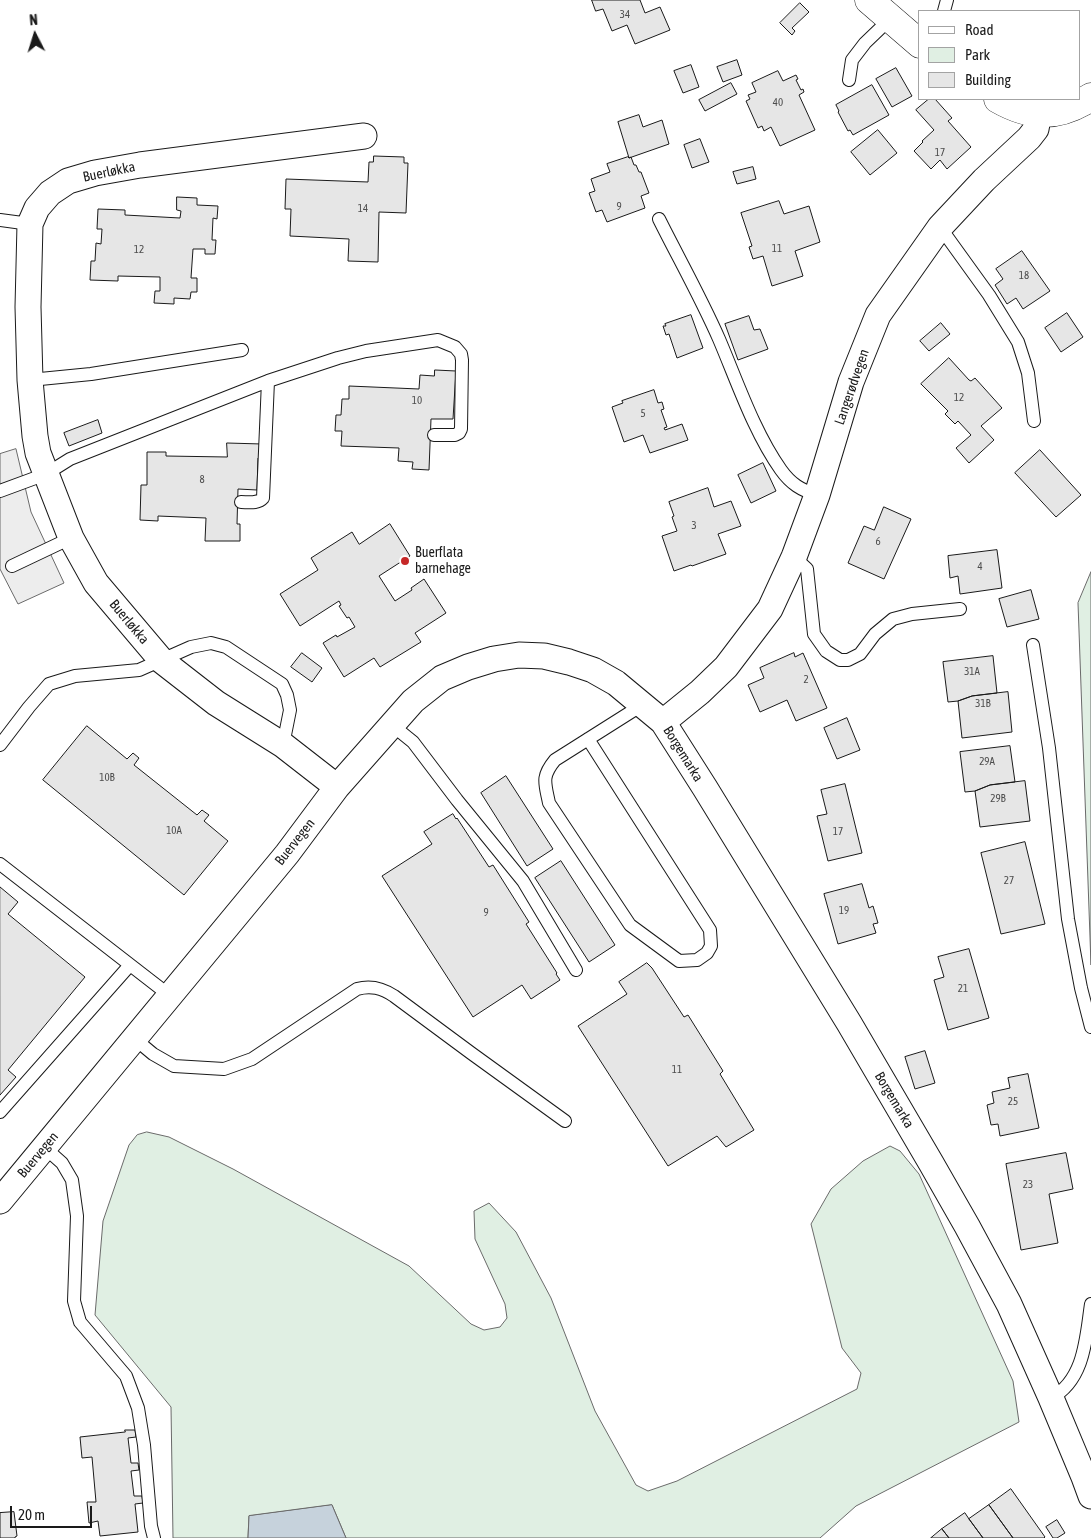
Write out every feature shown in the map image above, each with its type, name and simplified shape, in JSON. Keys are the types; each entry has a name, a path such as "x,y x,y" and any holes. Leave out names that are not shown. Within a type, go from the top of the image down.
{"main road":[{"path":"869,0 918,42"},
{"path":"1000,100 1026,111 1039,113 1058,112 1078,106 1091,97"}],"street":[{"name":"Langerødvegen","path":"663,722 700,692 726,667 770,609 794,557 817,495 851,382 878,316 940,227 984,180 1029,138 1036,129 1039,113"},
{"name":"Buerløkka","path":"338,787 283,745 216,703 162,661 96,583 71,538 38,454 34,436 28,307 30,224 37,208 50,193 68,181 140,165 364,136"},
{"name":"Buervegen","path":"0,1201 287,854 338,787 413,701 442,678 494,659 519,655 544,656 593,670 616,683 663,722"},
{"name":"Borgemarka","path":"663,722 814,967 931,1163 1009,1304 1052,1398 1091,1496"}],"lane":[{"path":"849,80 852,60 865,43 890,19"},
{"path":"659,219 718,336 769,451 782,471 794,484 802,490 817,495"},
{"path":"0,220 30,224"},
{"path":"940,227 989,295 1018,342 1028,373 1034,421"},
{"path":"0,491 46,474 70,459 268,381 366,350 438,340 456,347 461,354 461,429 456,435 434,435"},
{"path":"30,380 91,374 242,350"},
{"path":"241,502 256,502 261,501 263,498 268,381"},
{"path":"12,566 71,538"},
{"path":"794,557 807,569 814,634 826,651 840,660 848,660 860,654 875,634 893,619 912,614 960,609"},
{"path":"0,745 49,684 75,676 139,670 191,647 211,643 226,647 282,684 287,695 290,710 283,745"},
{"path":"1033,645 1049,748 1068,919 1081,988 1091,1028"},
{"path":"588,739 710,930 711,946 707,953 697,960 679,960 630,925 549,803 545,784 546,771 555,760 642,704"},
{"path":"392,725 413,742 523,881 576,970"},
{"path":"0,864 169,995"},
{"path":"0,1112 130,965"},
{"path":"135,1039 153,1054 174,1066 224,1069 252,1059 358,989 368,986 384,989 565,1121"},
{"path":"44,1147 62,1163 72,1180 76,1216 74,1301 80,1322 126,1376 138,1408 144,1445 151,1526 154,1538"},
{"path":"1052,1398 1061,1393 1076,1373 1085,1348 1091,1304"}],"green space":[{"path":"1091,572 1091,965 1078,603"},
{"path":"147,1132 169,1137 233,1169 409,1266 471,1324 484,1330 500,1327 507,1318 505,1304 475,1239 474,1211 489,1203 516,1232 551,1298 595,1411 636,1485 648,1491 677,1481 857,1389 861,1373 842,1348 811,1224 831,1189 863,1161 890,1146 900,1151 919,1174 1013,1381 1019,1422 856,1506 820,1538 346,1538 332,1505 249,1516 248,1538 173,1538 171,1407 95,1315 103,1221 129,1145 137,1135"}],"shaded area":[{"path":"16,449 31,512 64,583 18,604 0,569 0,454"},
{"path":"332,1505 346,1538 248,1538 249,1516"}],"building":[{"path":"592,0 640,0 645,13 660,7 670,30 635,44 627,25 612,31 603,9 596,11"},
{"path":"800,3 809,12 792,28 795,31 792,35 780,23"},
{"path":"737,60 742,75 723,82 717,67"},
{"path":"691,65 699,87 683,93 674,71"},
{"path":"896,68 912,96 892,107 876,79"},
{"path":"778,71 783,81 796,75 798,79 796,80 804,92 799,95 815,130 780,146 771,127 764,131 762,126 758,128 746,101 750,99 748,95 756,92 752,83"},
{"path":"731,83 737,94 705,111 699,100"},
{"path":"872,85 889,115 853,135 850,130 848,131 836,105"},
{"path":"928,100 936,100 952,118 948,121 971,147 947,169 940,160 931,169 914,151 934,130 916,110"},
{"path":"639,115 643,127 662,120 669,144 629,158 618,122"},
{"path":"878,130 897,153 870,175 851,152"},
{"path":"700,139 709,162 692,168 684,145"},
{"path":"374,156 404,157 404,163 408,163 406,213 379,212 378,262 348,261 349,239 290,236 291,209 285,209 286,179 368,182 369,162 373,162"},
{"path":"631,157 634,165 641,172 649,193 641,196 645,208 607,222 602,210 596,212 589,193 595,191 591,179 610,172 607,164"},
{"path":"753,167 756,179 737,184 733,172"},
{"path":"177,197 197,198 197,205 218,206 217,219 213,218 212,240 216,240 215,254 205,254 205,249 193,249 191,278 197,278 197,292 191,292 190,299 174,298 174,304 154,303 155,291 160,291 160,277 118,276 118,281 90,280 91,261 95,261 96,243 101,244 102,229 97,229 98,209 125,210 125,215 180,218 181,211 177,210"},
{"path":"779,201 784,214 809,206 820,242 795,251 803,276 772,286 763,256 753,259 749,247 752,246 741,213"},
{"path":"1022,251 1050,291 1023,309 1016,298 1007,304 995,285 1003,279 996,269"},
{"path":"1067,313 1083,337 1061,352 1045,328"},
{"path":"691,315 703,348 677,358 669,334 666,335 663,326"},
{"path":"749,316 754,330 760,329 768,349 738,360 725,324"},
{"path":"941,323 950,334 929,351 920,341"},
{"path":"949,358 969,380 971,381 975,378 1002,408 981,426 994,440 969,463 956,448 971,435 958,421 955,424 945,414 948,411 921,384"},
{"path":"435,370 456,371 453,419 431,419 429,470 412,469 413,462 398,461 399,448 341,446 342,431 335,431 336,415 341,415 342,399 349,399 349,386 419,389 420,375 434,376"},
{"path":"654,390 658,403 662,402 664,409 661,410 667,427 664,428 665,430 682,424 688,440 650,453 643,435 624,442 612,407 623,403 622,401"},
{"path":"98,420 102,433 69,446 64,433"},
{"path":"227,443 262,444 261,459 258,458 257,490 238,489 237,524 240,524 240,541 205,541 206,518 158,516 158,521 140,520 141,485 147,485 147,452 166,452 166,456 227,457"},
{"path":"1040,450 1081,495 1056,517 1015,473"},
{"path":"763,463 776,491 751,503 738,475"},
{"path":"708,488 714,507 731,501 741,526 718,534 726,554 674,571 662,536 677,531 669,502"},
{"path":"884,507 911,519 884,579 848,563 864,526 874,530"},
{"path":"390,524 410,556 379,576 395,601 412,590 411,588 424,579 446,613 415,633 421,642 380,667 374,658 344,677 323,643 355,627 339,606 341,605 339,601 300,626 280,594 318,570 311,558 352,532 359,544"},
{"path":"997,550 1002,588 960,594 958,576 950,578 948,556"},
{"path":"1031,590 1039,619 1007,627 999,599"},
{"path":"302,653 322,668 312,682 291,667"},
{"path":"794,653 795,657 803,653 827,708 796,721 787,700 760,712 748,685 764,678 760,668"},
{"path":"993,656 997,693 972,696 948,702 943,662"},
{"path":"1008,692 1012,732 962,738 958,701 972,696"},
{"path":"847,718 860,750 837,759 824,728"},
{"path":"87,726 127,759 133,753 139,758 134,765 197,815 202,810 209,815 204,821 228,841 184,895 43,780"},
{"path":"1010,746 1015,782 990,785 975,791 965,792 960,752"},
{"path":"506,776 553,849 527,866 481,793"},
{"path":"1025,781 1030,821 980,827 975,791 990,785"},
{"path":"845,784 862,853 828,861 817,816 827,814 821,790"},
{"path":"453,814 489,867 493,865 529,922 526,924 560,980 531,999 522,985 473,1017 382,876 432,844 424,832"},
{"path":"1025,842 1045,924 1001,934 981,853"},
{"path":"561,861 615,945 589,962 535,878"},
{"path":"862,884 869,908 873,906 878,923 873,924 876,933 838,944 824,894"},
{"path":"0,887 18,902 8,914 85,977 8,1070 16,1077 0,1095"},
{"path":"969,949 989,1018 948,1030 934,980 944,977 938,957"},
{"path":"647,963 684,1017 688,1015 723,1071 720,1074 754,1130 726,1147 717,1136 668,1166 578,1026 627,994 619,982"},
{"path":"925,1051 935,1083 915,1089 905,1057"},
{"path":"1028,1074 1039,1128 1000,1136 998,1124 991,1125 987,1105 994,1103 992,1092 1010,1088 1008,1078"},
{"path":"1066,1153 1073,1189 1049,1194 1058,1243 1021,1250 1006,1164"},
{"path":"125,1430 135,1430 136,1437 128,1438 131,1463 138,1463 139,1470 131,1471 134,1496 142,1496 143,1503 135,1504 138,1532 100,1536 98,1521 89,1523 87,1502 96,1502 92,1457 82,1458 80,1437 125,1432"},
{"path":"1011,1489 1044,1538 1013,1538 989,1505"},
{"path":"989,1505 1013,1538 983,1538 969,1519"},
{"path":"14,1512 17,1536 15,1538 0,1538 0,1513"},
{"path":"965,1513 983,1538 949,1538 942,1529"},
{"path":"1057,1520 1065,1533 1057,1538 1053,1538 1046,1527"},
{"path":"942,1529 949,1538 931,1538"}],"place":[{"name":"Buerflata barnehage","path":"405,561"}]}
